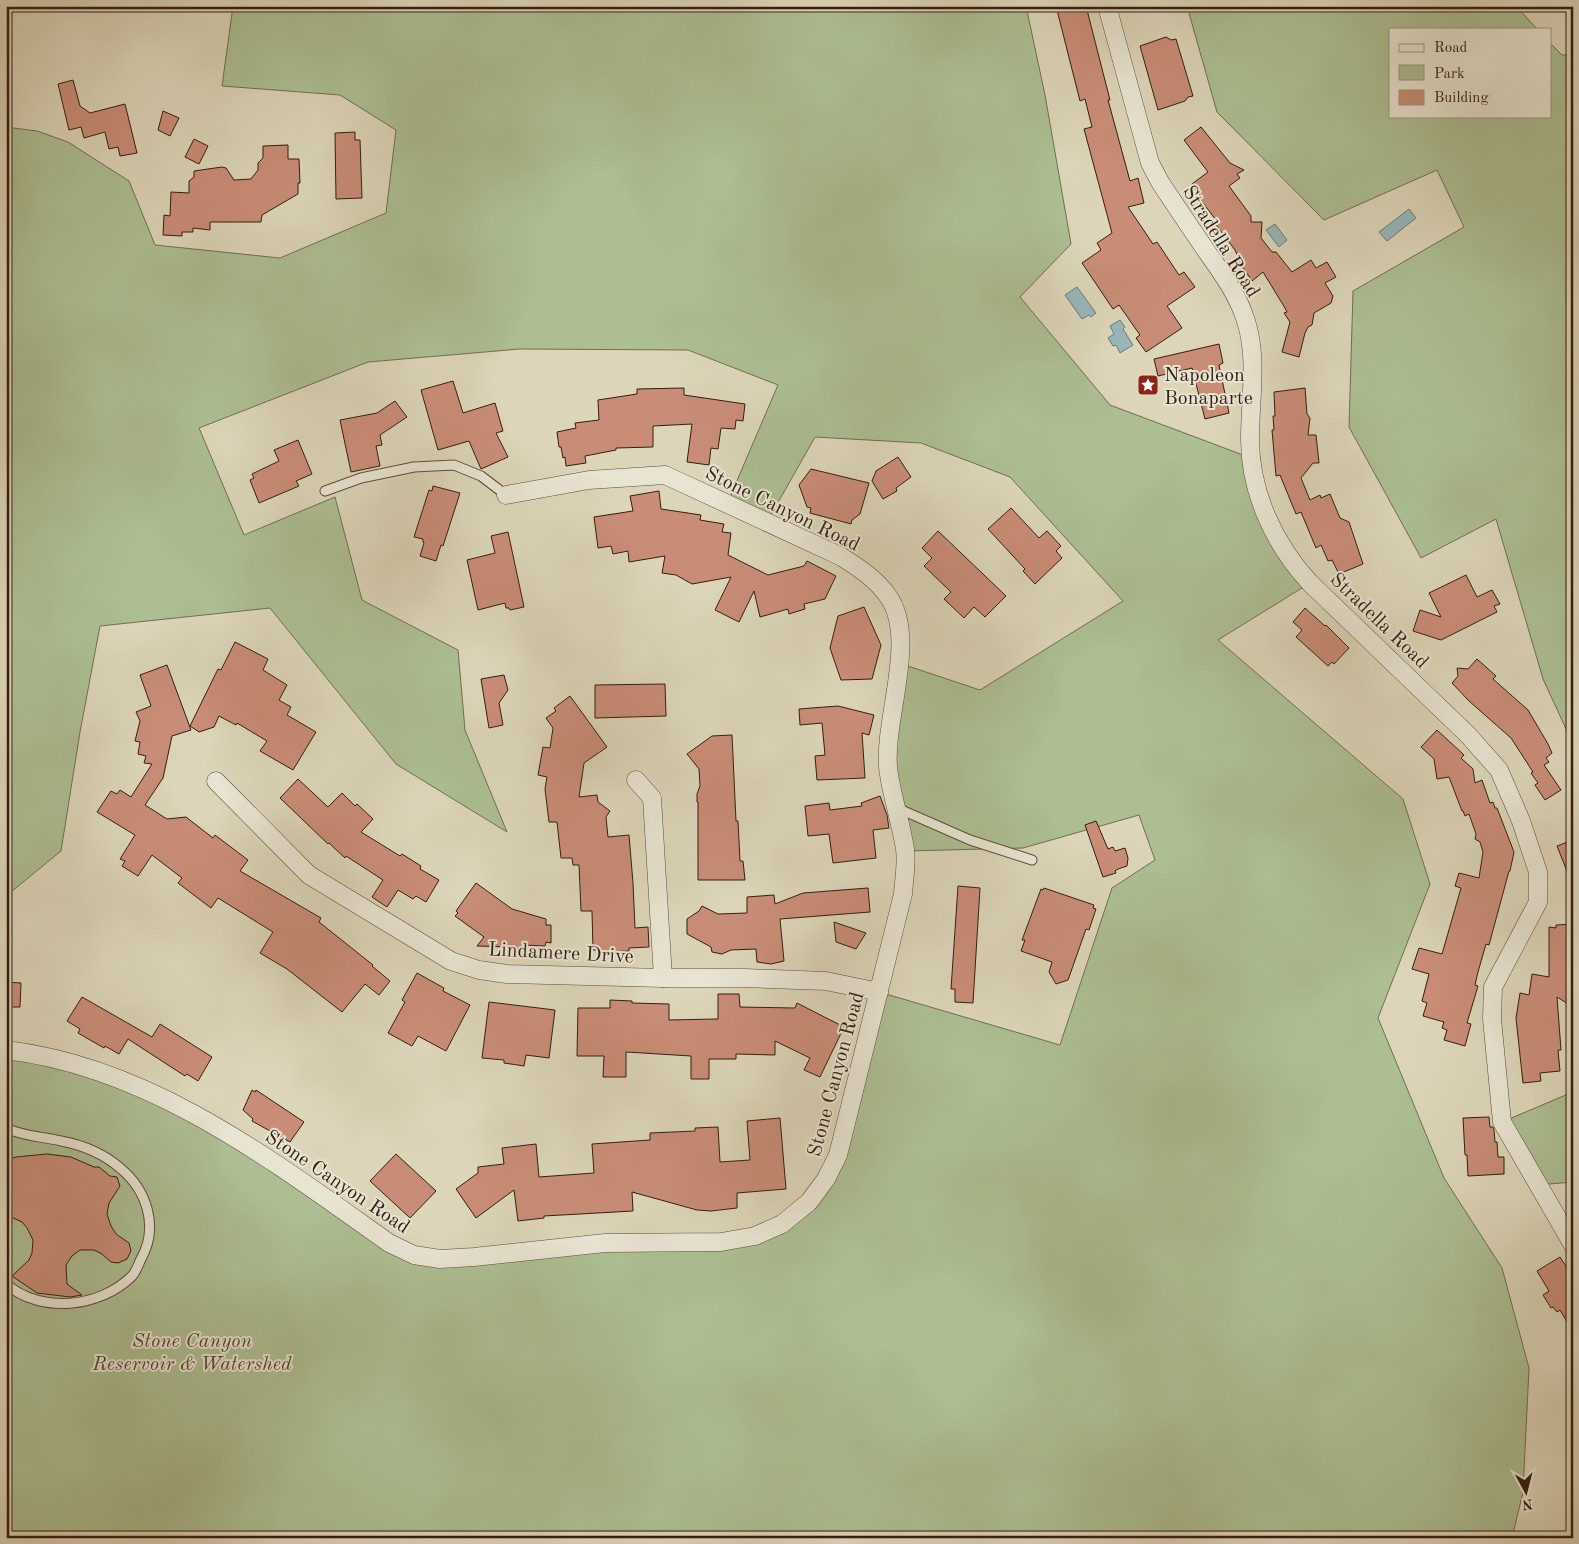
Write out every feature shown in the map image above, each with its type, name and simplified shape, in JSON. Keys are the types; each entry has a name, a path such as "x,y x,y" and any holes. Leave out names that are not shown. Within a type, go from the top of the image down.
{"street":[{"name":"Stradella Road","path":"1107,6 1150,163 1160,182 1233,291 1246,321 1252,362 1251,458 1263,506 1276,538 1310,583 1468,735 1499,770 1521,821 1538,872 1538,902 1493,987 1492,1019 1502,1122 1573,1245"},
{"name":"Stone Canyon Road","path":"6,1050 57,1058 120,1079 172,1103 225,1131 389,1243 414,1255 440,1259 474,1258 605,1243 721,1242 755,1236 782,1224 809,1202 826,1179 838,1155 903,894 906,851 888,767 890,723 901,650 900,622 889,597 865,571 842,557 665,475 589,480 506,495"},
{"path":"636,780 652,798 663,978"},
{"name":"Lindamere Drive","path":"216,781 310,875 451,961 479,970 507,974 826,981 879,992"}],"lane":[{"path":"325,491 361,478 414,467 454,465 481,476 506,495"},
{"path":"897,808 970,840 1032,860"},
{"path":"6,1128 20,1134 82,1146 119,1167 139,1188 146,1205 150,1227 147,1249 133,1275 110,1291 80,1302 58,1304 31,1299 6,1284"}],"green space":[{"name":"Stone Canyon Reservoir & Watershed","path":"233,6 1026,6 1045,95 1071,244 1020,297 1110,405 1251,458 1255,479 1310,583 1218,640 1403,799 1430,884 1378,1018 1444,1178 1502,1268 1529,1368 1523,1492 1512,1538 6,1538 6,1050 120,1079 414,1255 755,1236 826,1179 879,992 1060,1045 1112,888 1155,860 1139,815 1023,848 906,851 888,767 899,663 980,690 1123,601 1010,477 921,443 815,437 767,522 727,504 778,385 688,350 520,349 368,362 199,428 244,535 335,497 362,600 458,650 465,730 507,832 396,764 270,608 100,626 80,732 61,851 6,896 6,127 37,131 68,142 129,181 155,245 280,258 386,213 396,130 340,95 222,86"},
{"path":"1187,6 1516,6 1536,28 1389,28 1389,118 1552,118 1552,45 1562,55 1573,55 1573,744 1543,679 1496,519 1421,558 1349,427 1353,291 1464,227 1437,170 1324,220 1217,112"},
{"path":"1573,1092 1573,1182 1538,1185 1502,1122"}],"water":[{"path":"1409,209 1416,218 1387,241 1379,232"},
{"path":"1275,224 1287,240 1279,247 1266,230"},
{"path":"1077,287 1096,313 1091,317 1089,315 1082,319 1065,295"},
{"path":"1120,320 1133,345 1120,353 1116,345 1113,346 1108,338 1114,334 1110,326"}],"building":[{"path":"1056,6 1086,6 1110,100 1108,100 1130,181 1138,178 1144,203 1128,207 1153,244 1157,242 1179,275 1184,272 1195,287 1167,306 1182,328 1146,352 1136,338 1140,335 1119,305 1113,309 1082,263 1101,250 1097,243 1112,233 1084,129 1092,127 1085,99 1080,101"},
{"path":"1166,37 1171,40 1176,39 1193,96 1188,97 1185,101 1158,110 1140,46"},
{"path":"73,80 80,106 90,113 125,104 137,153 120,156 118,147 109,149 105,132 84,138 81,127 69,130 58,84"},
{"path":"163,111 179,118 170,136 158,130"},
{"path":"1201,127 1230,163 1244,170 1237,174 1240,178 1229,186 1251,216 1251,222 1262,222 1261,238 1272,252 1276,252 1292,272 1311,260 1316,268 1327,262 1336,277 1325,283 1333,296 1331,303 1314,313 1312,325 1308,327 1305,333 1299,357 1282,352 1290,322 1284,313 1287,312 1285,308 1263,272 1252,281 1242,266 1235,250 1214,222 1216,220 1199,198 1201,197 1192,184 1208,172 1184,140"},
{"path":"355,132 355,140 360,140 362,198 336,199 335,133"},
{"path":"194,139 208,146 199,164 185,157"},
{"path":"288,145 288,159 299,159 300,183 298,183 298,194 262,215 261,222 210,222 210,230 193,228 193,232 182,232 182,236 163,235 164,215 170,216 171,192 189,193 189,181 194,177 194,171 222,167 226,168 234,180 251,179 258,170 258,163 263,158 263,146"},
{"path":"1219,344 1223,363 1219,365 1229,413 1205,419 1192,368 1158,376 1154,359"},
{"path":"453,381 463,413 495,403 503,431 496,433 508,457 481,469 469,441 438,450 421,390"},
{"path":"684,388 684,395 745,404 743,421 736,420 735,429 721,428 718,449 711,448 709,465 687,462 692,424 653,426 653,447 616,448 616,450 585,456 586,463 566,466 565,457 563,458 561,447 559,447 557,432 576,428 575,423 599,420 598,400 637,394 637,389"},
{"path":"1305,388 1307,414 1310,418 1308,435 1316,435 1319,463 1313,463 1301,478 1310,500 1320,495 1321,498 1330,494 1340,518 1349,522 1363,564 1339,574 1332,560 1328,561 1321,545 1316,548 1301,512 1296,514 1280,475 1276,476 1272,430 1274,430 1273,416 1275,416 1274,392"},
{"path":"395,401 407,417 380,435 382,445 376,446 380,466 351,472 340,420 377,413"},
{"path":"298,440 312,474 296,481 299,486 259,503 250,480 254,478 252,474 279,461 274,450"},
{"path":"898,457 911,477 896,488 897,491 883,499 872,481 876,471"},
{"path":"811,469 869,483 860,514 852,520 851,524 810,513 811,508 807,507 799,485"},
{"path":"433,486 460,493 443,546 441,545 436,561 420,556 424,543 423,539 414,537 429,490 432,491"},
{"path":"659,491 661,509 701,515 700,520 724,524 722,532 731,533 728,555 768,575 804,566 807,561 836,576 825,599 804,604 805,609 789,614 788,609 760,617 754,591 739,622 715,610 731,577 692,584 676,575 662,573 665,556 629,562 628,551 613,554 611,546 598,548 594,517 633,511 630,496"},
{"path":"1011,508 1039,538 1047,531 1061,546 1056,551 1062,558 1035,584 1023,571 1025,569 988,529"},
{"path":"938,531 1006,596 985,617 974,607 964,618 944,599 951,592 924,566 932,558 922,548"},
{"path":"508,532 524,607 510,610 506,608 505,603 478,610 467,560 495,553 491,536"},
{"path":"1466,575 1477,597 1492,590 1500,604 1494,606 1497,612 1441,640 1413,631 1420,610 1441,617 1429,593"},
{"path":"864,607 881,645 872,679 841,680 830,648 838,616"},
{"path":"1305,608 1326,625 1349,648 1334,664 1332,662 1328,666 1296,637 1302,630 1293,622"},
{"path":"235,642 268,659 263,670 287,685 279,700 291,707 287,715 316,732 293,770 260,751 267,741 237,723 236,725 219,716 214,727 199,732 190,726 218,669 221,670"},
{"path":"1477,659 1496,676 1493,679 1528,710 1548,744 1552,753 1546,758 1549,762 1544,765 1561,790 1545,800 1535,785 1538,783 1531,773 1533,772 1511,738 1469,701 1452,683 1458,676 1457,668 1468,669"},
{"path":"167,665 191,730 172,736 163,778 145,805 167,819 186,817 213,838 215,835 248,860 240,871 321,918 319,922 390,981 379,995 365,984 342,1012 287,969 260,953 273,932 218,898 211,908 178,883 182,878 152,855 138,876 122,866 125,861 120,859 135,835 97,812 111,791 117,794 120,790 131,797 152,764 144,763 146,756 138,754 140,742 135,741 140,721 136,712 151,706 140,675"},
{"path":"504,675 508,690 499,703 503,725 489,728 481,679"},
{"path":"665,684 666,716 595,718 595,685"},
{"path":"570,696 607,747 584,763 579,797 597,795 598,802 610,811 606,817 608,837 629,835 635,928 648,927 649,947 629,948 629,951 601,952 601,950 593,950 592,911 581,911 579,865 573,865 572,858 561,858 557,822 549,822 545,789 547,777 538,775 543,747 550,748 553,728 546,718 556,711 554,708"},
{"path":"838,706 874,715 869,735 862,733 865,778 817,780 815,756 825,755 822,723 800,725 799,709"},
{"path":"1437,730 1464,755 1461,758 1473,769 1475,783 1482,780 1490,803 1493,802 1495,808 1497,808 1514,852 1489,945 1486,944 1478,972 1475,985 1478,986 1467,1023 1471,1024 1465,1046 1444,1040 1447,1030 1442,1028 1444,1022 1423,1016 1427,1003 1422,1001 1429,974 1412,969 1419,948 1442,954 1461,888 1455,886 1459,873 1479,878 1483,852 1480,842 1475,839 1476,834 1469,814 1465,816 1462,811 1449,777 1437,779 1434,759 1421,747"},
{"path":"732,735 736,821 738,821 740,861 743,861 745,880 698,880 697,794 700,786 699,769 687,754 712,736"},
{"path":"298,779 328,807 342,793 355,806 357,804 373,819 361,832 400,856 402,854 421,866 420,869 439,880 426,902 416,896 413,899 398,890 387,907 372,897 383,880 346,856 345,858 280,798"},
{"path":"880,796 887,815 889,828 873,830 876,858 833,863 829,834 808,836 805,806 829,803 830,810 862,806 861,803"},
{"path":"1096,821 1108,849 1113,847 1115,851 1125,848 1128,858 1127,866 1118,869 1115,871 1116,873 1103,877 1085,825"},
{"path":"1573,840 1573,884 1572,884 1557,846"},
{"path":"476,883 512,909 546,919 546,925 551,925 551,943 546,942 545,946 524,945 521,952 508,947 477,946 484,937 455,916 458,913 456,911"},
{"path":"958,886 980,888 973,1003 955,1002 955,989 951,989"},
{"path":"868,888 870,912 780,919 784,961 771,964 757,962 756,949 731,950 722,954 712,952 711,947 687,934 687,919 699,911 702,906 718,914 747,913 747,897 774,895 775,904 803,893"},
{"path":"1044,888 1094,905 1093,908 1096,909 1089,930 1086,929 1068,980 1056,984 1049,972 1052,962 1021,951 1025,940 1022,940 1041,889 1043,890"},
{"path":"834,922 866,933 856,949 836,942"},
{"path":"1573,924 1573,1007 1557,997 1561,1050 1558,1050 1560,1071 1540,1073 1541,1081 1523,1083 1516,1018 1520,993 1529,995 1532,974 1549,977 1549,927 1556,928 1556,925"},
{"path":"417,973 444,988 443,991 470,1005 446,1051 418,1036 412,1046 388,1033 405,1002 402,1000"},
{"path":"6,982 21,983 20,1007 6,1007"},
{"path":"718,994 739,994 740,1007 795,1008 797,1003 844,1027 820,1077 804,1070 810,1058 775,1041 775,1055 736,1054 736,1059 709,1059 709,1079 691,1079 691,1056 626,1052 626,1077 603,1077 604,1056 577,1056 578,1008 610,1008 610,1000 632,1001 632,1003 669,1004 669,1020 718,1019"},
{"path":"82,997 152,1037 160,1024 212,1057 198,1081 187,1074 185,1076 128,1039 119,1054 78,1033 80,1029 67,1021"},
{"path":"489,1002 555,1010 549,1058 526,1055 524,1066 504,1063 504,1060 482,1058"},
{"path":"252,1090 255,1092 256,1090 304,1122 290,1142 252,1121 253,1119 243,1110"},
{"path":"1489,1117 1490,1127 1493,1127 1495,1142 1497,1142 1498,1157 1504,1157 1504,1174 1468,1176 1463,1118"},
{"path":"780,1118 786,1189 737,1193 737,1208 711,1211 697,1210 632,1192 633,1211 544,1216 544,1218 518,1221 514,1190 476,1218 456,1189 478,1173 478,1167 504,1164 502,1148 536,1144 539,1177 594,1173 592,1144 650,1140 650,1133 695,1131 695,1128 718,1127 720,1162 750,1160 747,1121"},
{"path":"47,1154 71,1157 94,1167 99,1167 110,1176 117,1177 120,1186 109,1203 107,1214 116,1234 129,1243 131,1251 127,1259 118,1263 111,1262 94,1250 80,1250 72,1256 66,1265 67,1284 82,1295 70,1297 37,1293 12,1276 29,1260 32,1253 33,1240 22,1222 11,1217 11,1206 6,1195 6,1160 16,1157"},
{"path":"396,1154 436,1191 410,1218 370,1181"},
{"path":"1560,1257 1573,1277 1573,1332 1560,1310 1557,1312 1553,1307 1551,1308 1543,1295 1549,1291 1537,1271"}],"place":[{"name":"Napoleon Bonaparte","path":"1148,385"}]}
